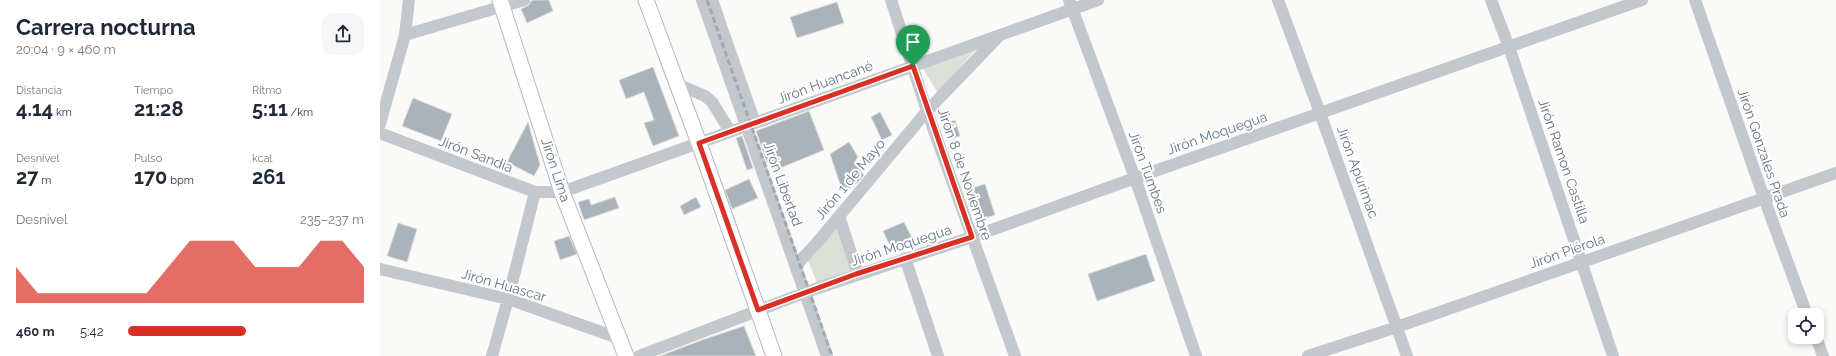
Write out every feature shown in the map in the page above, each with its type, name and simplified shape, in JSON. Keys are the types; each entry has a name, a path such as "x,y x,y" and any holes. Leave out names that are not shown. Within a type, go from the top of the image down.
{"main road":[{"path":"646,0 699,143 774,356"},
{"name":"Jirón Lima","path":"501,4 562,192 626,356"}],"street":[{"path":"380,124 405,35 410,0"},
{"path":"405,35 501,4 524,0"},
{"name":"Jirón Libertad","path":"702,0 751,124 804,293 827,356"},
{"path":"712,0 751,124"},
{"name":"Jirón 8 de Noviembre","path":"891,0 927,110 1015,356"},
{"name":"Jirón Huancané","path":"562,192 1000,35 1071,4 1098,0"},
{"name":"Jirón Apurimac","path":"1278,0 1407,356"},
{"name":"Jirón Ramon Castilla","path":"1491,0 1509,46 1613,356"},
{"name":"Jirón Moquegua","path":"639,356 804,293 905,258 972,237 1135,178 1642,0"},
{"name":"Jirón Gonzales Prada","path":"1695,0 1764,198 1804,308"},
{"name":"Jirón Tumbes","path":"1071,4 1135,178 1196,356"},
{"name":"Jirón 1 de Mayo","path":"797,267 800,261 927,110 1000,35"},
{"path":"677,84 705,96 712,102 730,132"},
{"name":"Jirón Sandia","path":"380,133 535,192 562,192"},
{"name":"Jirón Piérola","path":"1308,356 1397,327 1836,173"},
{"path":"492,356 535,192"},
{"path":"839,216 858,274"},
{"path":"905,258 938,356"},
{"name":"Jirón Huascar","path":"380,269 508,299 618,338"},
{"path":"1819,344 1823,356"}],"shaded area":[{"path":"976,49 938,93 923,69"},
{"path":"838,221 856,272 818,285 807,258"}],"building":[{"path":"549,0 553,11 527,23 521,9 529,5 531,1"},
{"path":"837,2 844,23 797,38 790,17"},
{"path":"653,67 679,136 653,146 644,123 654,120 644,92 626,99 619,80"},
{"path":"413,98 452,114 441,141 402,126"},
{"path":"809,111 824,150 773,171 769,162 767,163 756,131"},
{"path":"880,112 892,135 882,140 871,117"},
{"path":"955,120 960,136 950,139 944,124"},
{"path":"528,122 540,165 534,176 507,162"},
{"path":"742,136 753,168 747,170 736,138"},
{"path":"849,142 858,157 854,163 864,175 858,182 843,193 830,154"},
{"path":"749,179 758,198 732,209 725,190"},
{"path":"985,184 995,215 979,220 969,189"},
{"path":"615,197 619,208 584,220 578,202 589,199 591,205"},
{"path":"696,197 701,207 684,215 680,206"},
{"path":"904,222 912,238 891,248 883,231"},
{"path":"398,223 417,229 407,262 387,256"},
{"path":"569,236 577,254 560,260 554,241"},
{"path":"1146,254 1155,281 1097,301 1088,274"},
{"path":"744,326 756,356 660,356 702,340"}],"railway":[{"path":"707,0 832,356"}],"route":[{"path":"913,66 972,237 856,274 758,310 699,143 913,66"}]}
